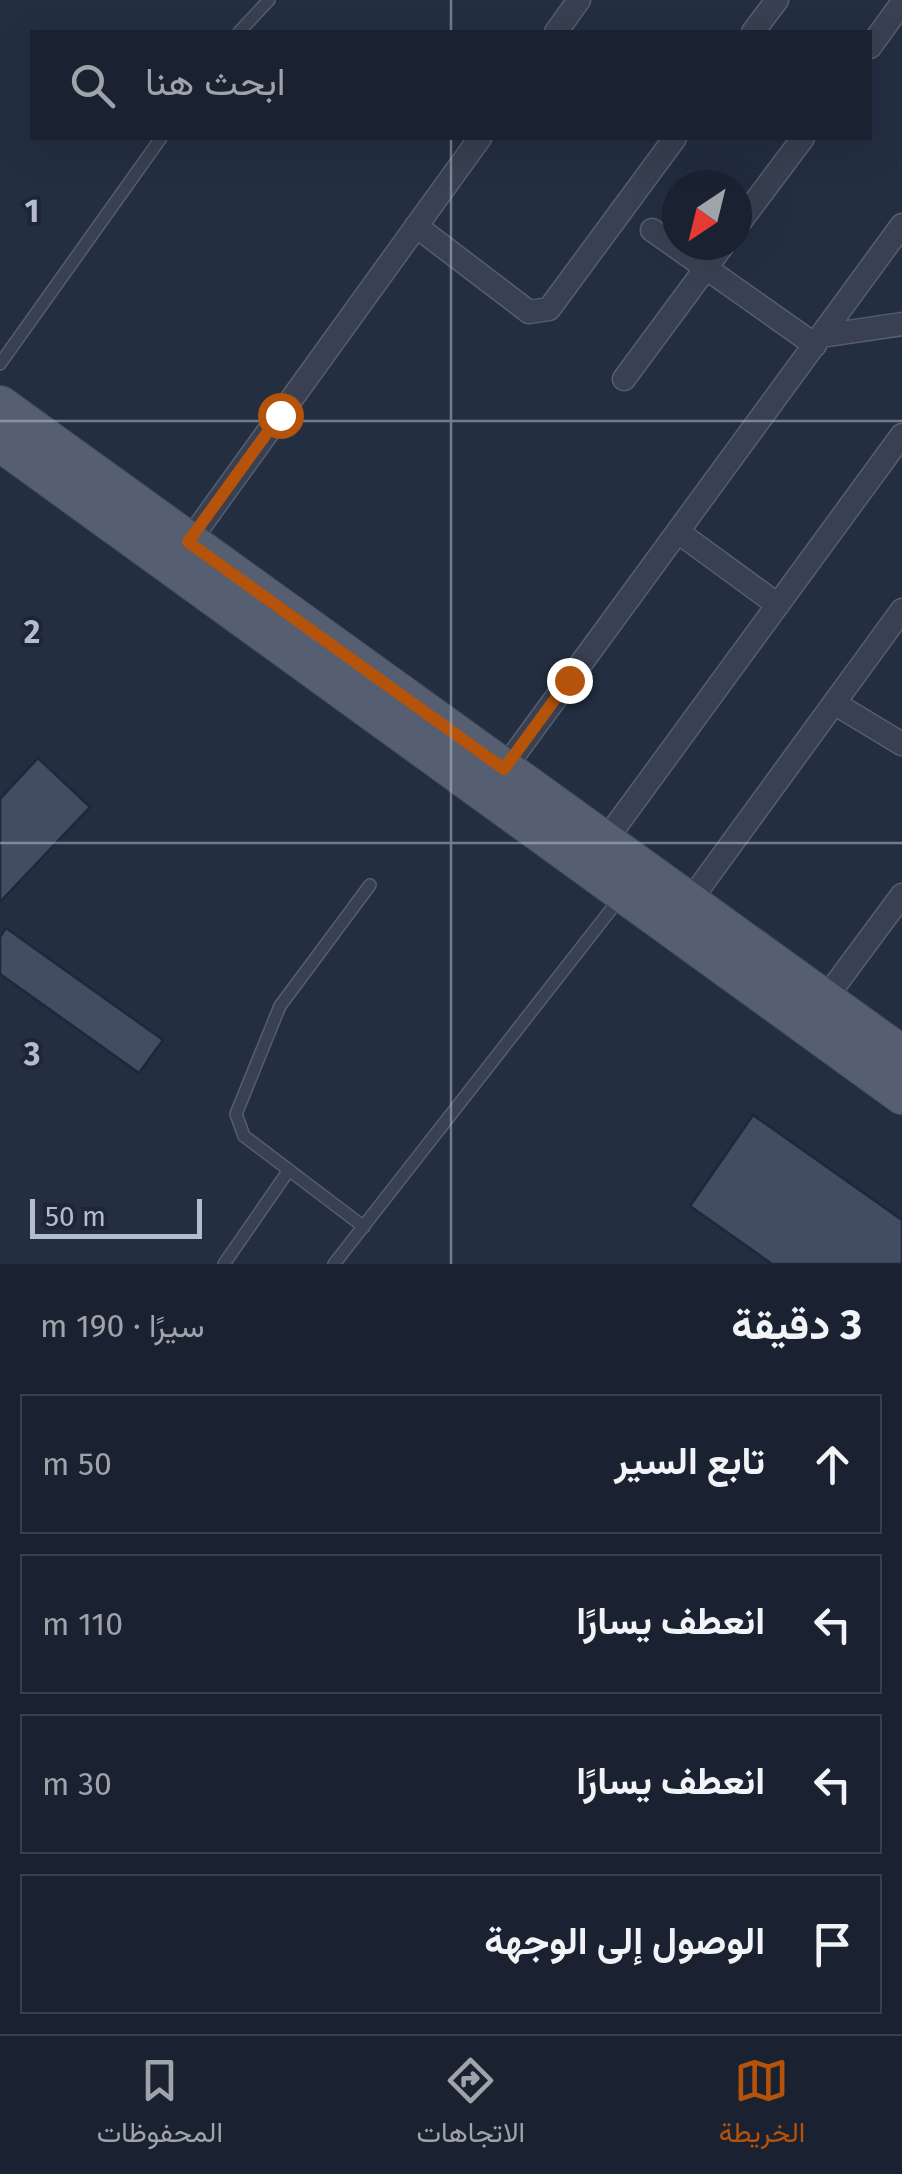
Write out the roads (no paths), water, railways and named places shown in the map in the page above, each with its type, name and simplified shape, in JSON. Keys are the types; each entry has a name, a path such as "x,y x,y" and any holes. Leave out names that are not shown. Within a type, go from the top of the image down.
{"main road":[{"path":"0,405 180,554 622,894 902,1095"},
{"path":"0,442 180,554 504,769 902,1054"}],"street":[{"path":"557,30 579,0"},
{"path":"754,30 777,0"},
{"path":"872,44 902,3"},
{"path":"180,554 479,140"},
{"path":"416,226 529,312 540,314 549,309 675,140"},
{"path":"752,206 801,140"},
{"path":"504,769 902,225"},
{"path":"652,230 818,340 902,324"},
{"path":"624,379 712,260"},
{"path":"605,841 778,605 893,468 902,435"},
{"path":"678,532 778,605"},
{"path":"689,902 902,610"},
{"path":"834,703 902,744"},
{"path":"825,1000 902,895"}],"lane":[{"path":"242,30 269,0"},
{"path":"0,364 160,140"},
{"path":"364,1227 244,1136 236,1114 280,1006 370,886"},
{"path":"334,1264 622,894"},
{"path":"224,1264 289,1170"}]}
